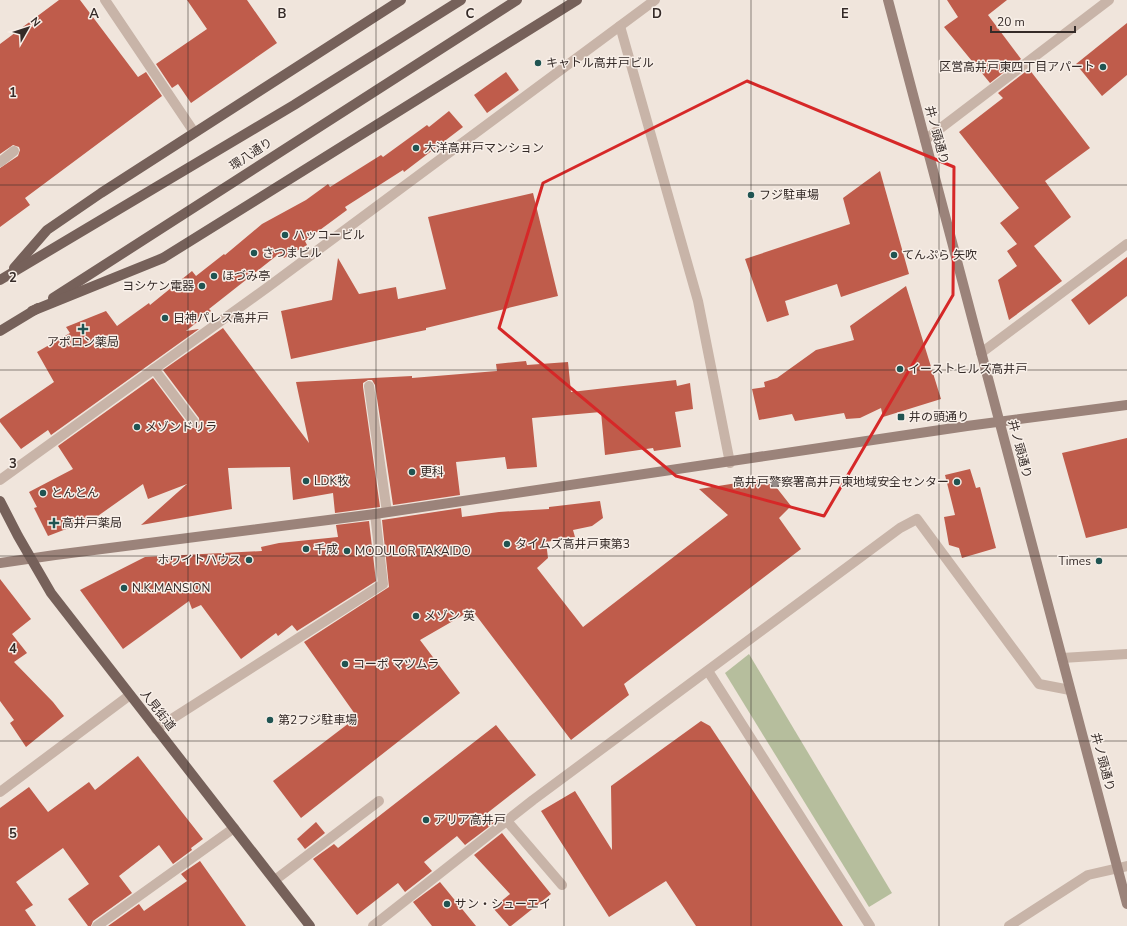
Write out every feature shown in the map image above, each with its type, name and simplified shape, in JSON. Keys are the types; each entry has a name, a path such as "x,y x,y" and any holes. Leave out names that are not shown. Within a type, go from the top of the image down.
{"main road":[{"path":"4,277 47,230 194,132 400,0"},
{"name":"環八通り","path":"4,277 294,105 461,0"},
{"name":"環八通り","path":"0,331 517,0"},
{"path":"32,311 163,258 577,0"},
{"name":"人見街道","path":"0,501 30,558 51,593 310,926"}],"street":[{"path":"105,0 194,132"},
{"path":"0,480 154,369 655,0"},
{"name":"井ノ頭通り","path":"888,0 1070,690 1122,866 1127,904"},
{"path":"925,140 1109,0"},
{"path":"620,26 698,302 730,463"},
{"path":"0,162 14,151"},
{"path":"981,352 1127,244"},
{"path":"154,369 194,422"},
{"path":"368,386 387,512"},
{"path":"0,563 375,514 1127,405"},
{"path":"156,729 383,584 375,514"},
{"path":"373,926 507,821 900,528 917,519 1039,684 1070,690"},
{"path":"1062,658 1127,654"},
{"path":"708,671 870,926"},
{"path":"0,792 130,695"},
{"path":"275,880 379,801"},
{"path":"507,821 562,885"},
{"path":"96,926 234,828"},
{"path":"1009,926 1088,876 1122,866"}],"highlighted area":[{"path":"747,81 954,167 953,295 824,516 676,476 499,328 543,183"}],"green space":[{"path":"749,654 892,893 869,907 725,673"}],"building":[{"path":"59,0 80,0 138,77 146,72 162,96 25,198 30,205 0,227 0,168 18,156 20,150 19,147 13,145 0,154 0,44"},
{"path":"187,0 247,0 277,43 191,103 178,84 172,88 156,64 207,29"},
{"path":"947,0 1007,0 988,15 1021,59 990,83 944,27 958,17"},
{"name":"区営高井戸東四丁目アパート","path":"1127,23 1127,75 1102,96 1076,64"},
{"path":"1029,69 1090,148 1045,181 1071,217 1034,246 1062,281 1009,320 998,280 1017,266 1007,251 1017,244 1000,223 1019,208 959,132 1003,98 998,93"},
{"path":"506,72 519,90 487,113 474,95"},
{"path":"449,111 463,127 404,172 403,170 345,207 347,210 305,241 307,245 284,258 280,253 209,309 211,311 186,331 199,329 51,435 48,430 21,449 0,422 0,419 54,382 37,352 70,333 66,327 106,311 117,326 149,303 150,305 192,271 196,276 224,254 225,255 262,224 306,200 328,184 330,187 381,155 383,157 427,125 429,127"},
{"path":"880,171 909,274 841,297 837,284 785,301 789,315 767,322 745,259 850,224 843,198"},
{"path":"533,193 558,296 426,328 426,330 291,359 281,311 332,300 338,258 359,294 396,287 398,299 446,289 428,217"},
{"path":"1127,257 1127,296 1089,325 1071,300"},
{"path":"906,286 941,399 883,417 881,408 860,418 846,419 844,413 795,421 792,414 759,420 752,389 765,387 764,382 777,378 816,350 854,340 850,326"},
{"path":"223,328 309,443 296,382 412,376 412,378 497,371 496,364 526,361 527,365 568,362 571,392 676,380 677,386 690,383 693,409 675,412 681,447 654,451 653,448 605,455 601,412 532,418 537,467 507,469 505,457 456,462 460,495 393,505 375,385 372,380 368,380 363,383 363,387 380,507 335,513 333,493 293,500 290,467 228,468 232,509 141,525 187,484 148,499 143,484 95,518 48,536 34,508 37,507 29,492 73,469 58,446 153,378 189,426 192,428 198,427 200,424 199,418 163,370"},
{"path":"1127,438 1127,528 1086,538 1062,453"},
{"path":"970,469 976,488 980,487 996,548 962,558 959,548 949,545 944,517 955,515 945,475"},
{"path":"769,478 791,506 779,518 801,549 624,684 629,695 571,740 472,610 420,640 460,693 301,818 273,781 357,717 304,642 389,587 382,520 461,508 462,517 499,512 549,509 549,507 600,501 603,518 592,526 573,530 575,537 546,542 548,558 537,568 583,627 728,515 699,489"},
{"path":"369,521 376,581 297,631 292,625 278,636 276,633 241,659 201,605 192,609 189,601 123,649 80,590 145,557 262,551 261,547 279,543 338,537 336,525"},
{"path":"0,579 31,619 12,634 27,653 14,662 53,702 64,716 26,747 10,723 14,720 0,701"},
{"path":"701,721 710,726 843,926 696,926 666,881 609,917 541,811 575,791 612,850 611,786"},
{"name":"アリア高井戸","path":"496,725 536,775 486,814 494,823 465,845 457,836 424,862 432,871 405,892 398,883 357,915 313,859 334,844 338,848"},
{"path":"138,756 203,839 191,848 192,850 173,864 159,845 119,876 132,893 93,921 91,926 88,926 68,899 89,884 63,848 16,882 33,905 25,910 36,926 0,926 0,808 29,787 48,812 89,782 95,790"},
{"path":"316,822 325,833 305,849 297,839"},
{"path":"502,833 551,894 511,926 509,926 493,908 510,894 474,855"},
{"path":"200,861 246,926 108,926 139,904 144,911 187,881 181,874"},
{"name":"サン・シューエイ","path":"440,882 476,926 432,926 413,902"}],"place":[{"name":"キャトル高井戸ビル","path":"538,63"},
{"name":"区営高井戸東四丁目アパート","path":"1103,67"},
{"name":"大洋高井戸マンション","path":"416,148"},
{"name":"フジ駐車場","path":"751,195"},
{"name":"ハッコービル","path":"285,235"},
{"name":"さつまビル","path":"254,253"},
{"name":"てんぷら 矢吹","path":"894,255"},
{"name":"ほづみ亭","path":"214,276"},
{"name":"ヨシケン電器","path":"202,286"},
{"name":"日神パレス高井戸","path":"165,318"},
{"name":"アポロン薬局","path":"83,329"},
{"name":"イーストヒルズ高井戸","path":"900,369"},
{"name":"井の頭通り","path":"901,417"},
{"name":"メゾンドリラ","path":"137,427"},
{"name":"更科","path":"412,472"},
{"name":"LDK牧","path":"306,481"},
{"name":"高井戸警察署高井戸東地域安全センター","path":"957,482"},
{"name":"とんとん","path":"43,493"},
{"name":"高井戸薬局","path":"54,523"},
{"name":"タイムズ高井戸東第3","path":"507,544"},
{"name":"千成","path":"306,549"},
{"name":"MODULOR TAKAIDO","path":"347,551"},
{"name":"ホワイトハウス","path":"249,560"},
{"name":"Times","path":"1099,561"},
{"name":"N.K.MANSION","path":"124,588"},
{"name":"メゾン 英","path":"416,616"},
{"name":"コーポ マツムラ","path":"345,664"},
{"name":"第2フジ駐車場","path":"270,720"},
{"name":"アリア高井戸","path":"426,820"},
{"name":"サン・シューエイ","path":"447,904"}]}
